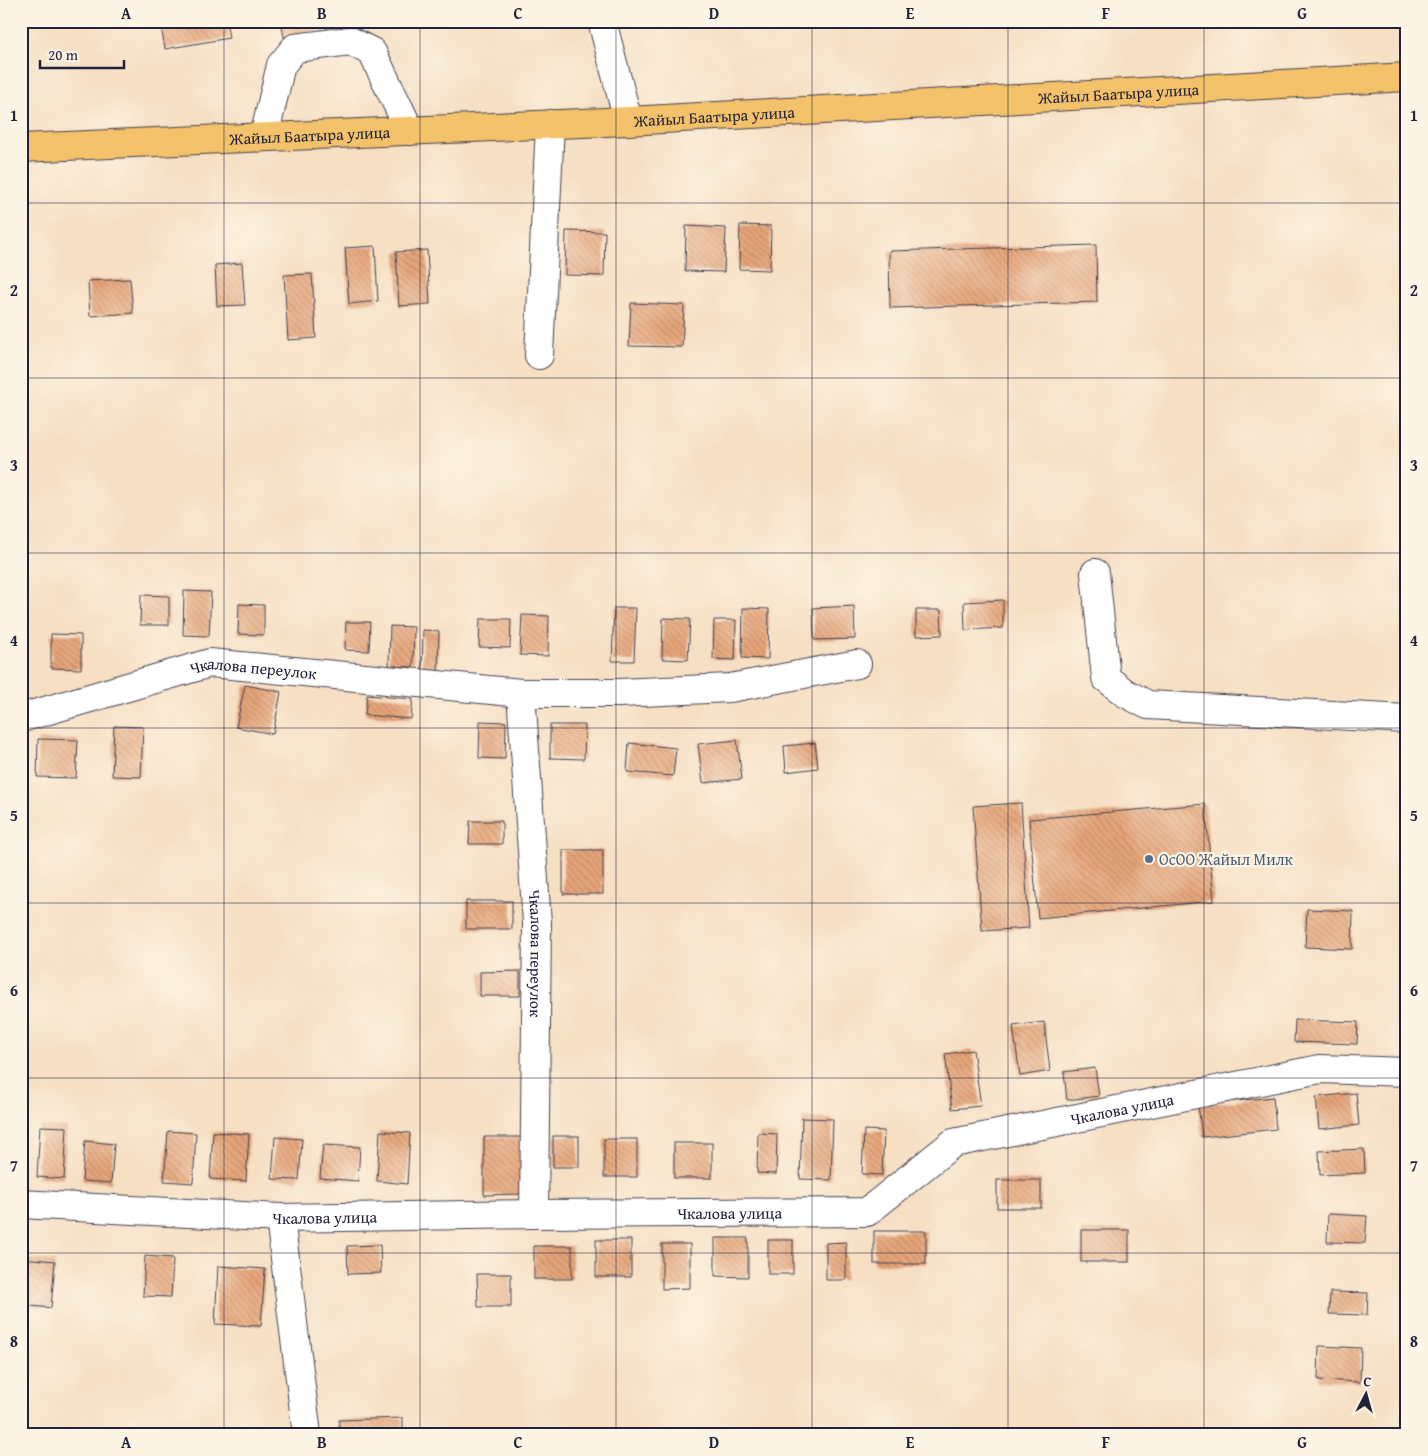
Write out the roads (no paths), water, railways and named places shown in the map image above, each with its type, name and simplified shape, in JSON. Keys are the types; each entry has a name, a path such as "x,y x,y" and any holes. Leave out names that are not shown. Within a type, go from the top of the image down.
{"highway":[{"name":"Жайыл Баатыра улица","path":"21,148 628,121 1407,77"}],"street":[{"path":"602,21 628,121"},
{"path":"264,138 281,65 295,48 350,40 372,52 410,130"},
{"path":"539,355 550,124"},
{"path":"1095,573 1106,678 1125,693 1148,705 1407,719"},
{"name":"Чкалова переулок","path":"21,718 210,663 521,693 619,693 730,688 857,664"},
{"name":"Чкалова переулок","path":"521,693 537,923 534,1214"},
{"name":"Чкалова улица","path":"21,1204 280,1218 867,1212 953,1143 1320,1069 1407,1072"},
{"path":"280,1218 307,1435"}],"place":[{"name":"ОсОО Жайыл Милк","path":"1149,859"}]}
